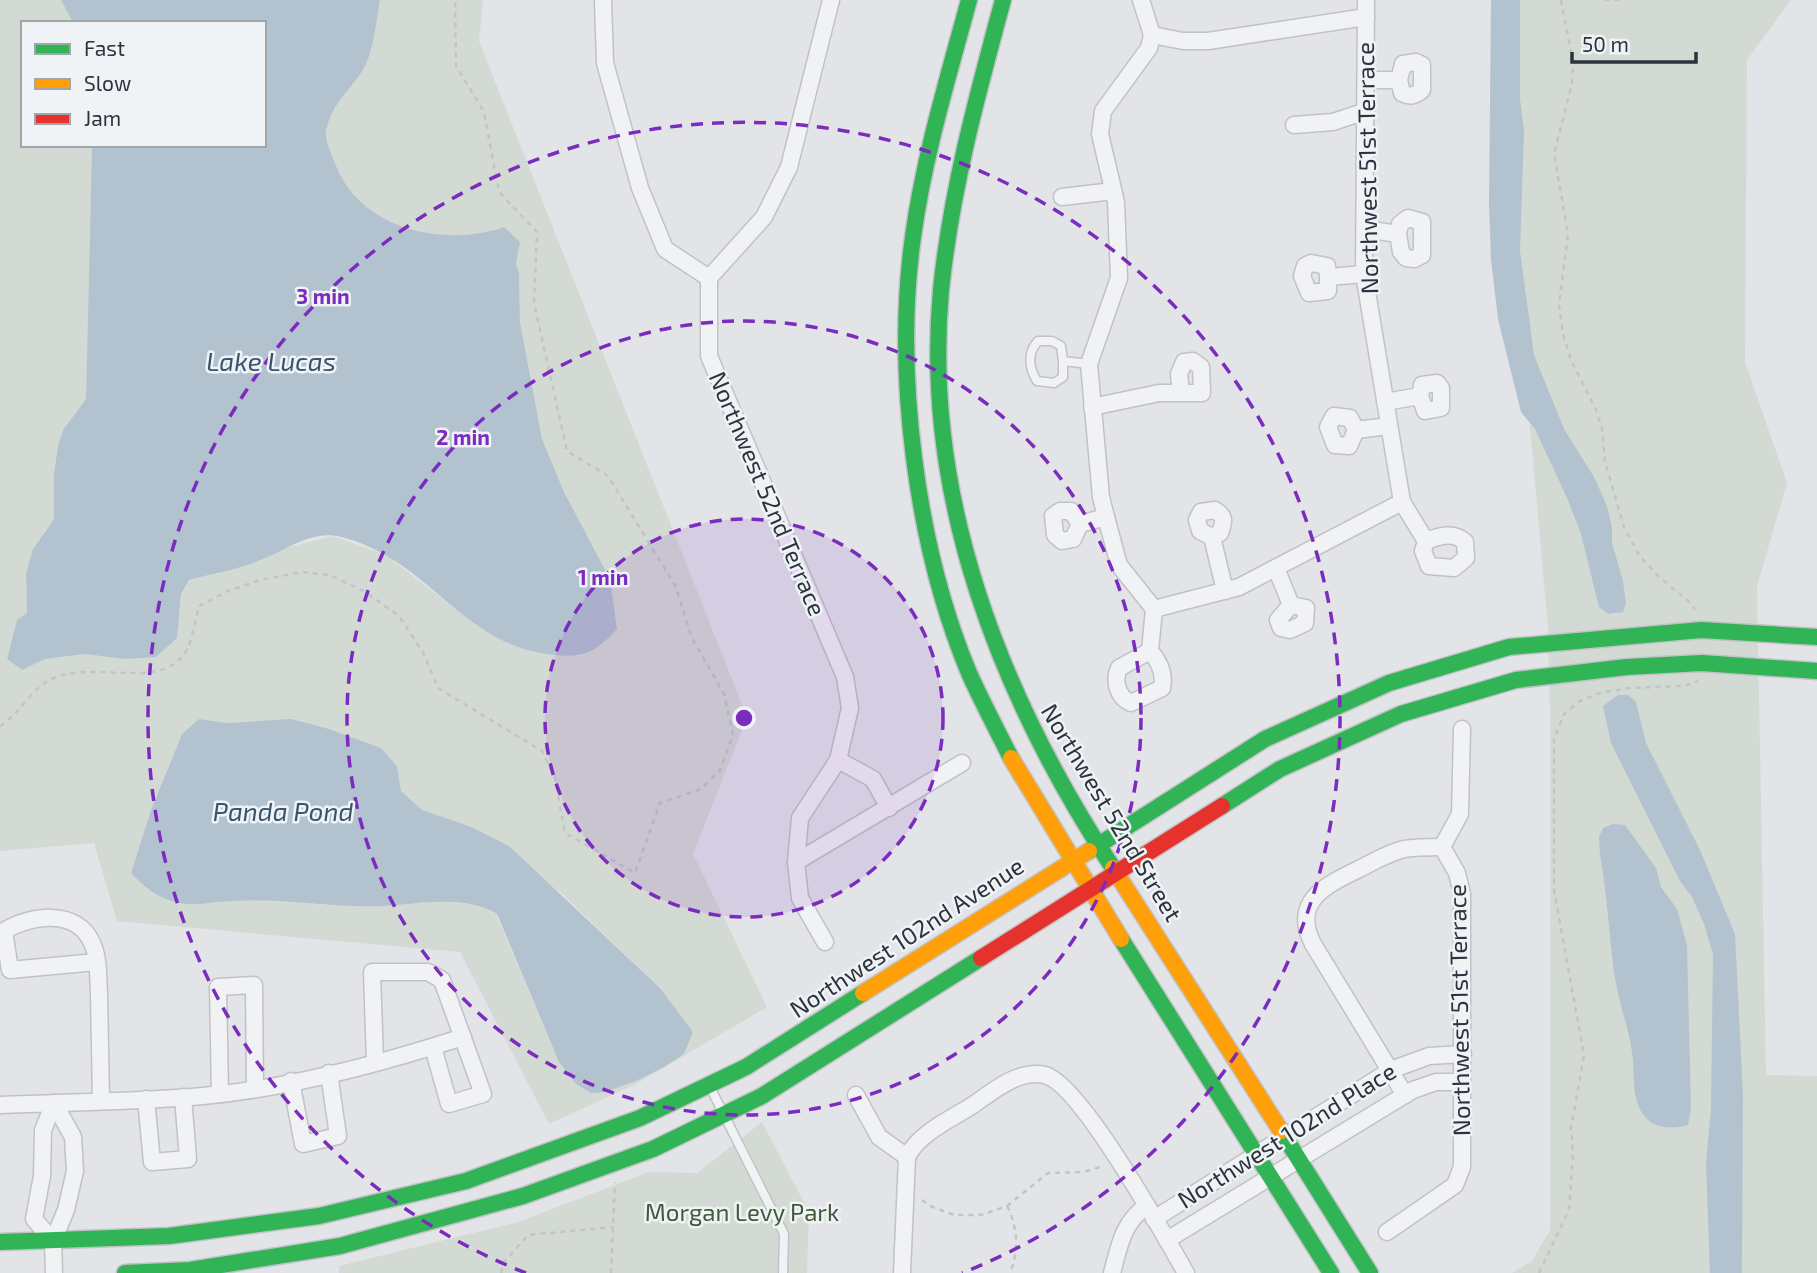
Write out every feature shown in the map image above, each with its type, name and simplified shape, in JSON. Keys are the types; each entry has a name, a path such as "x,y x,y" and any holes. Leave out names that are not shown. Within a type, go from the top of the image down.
{"street":[{"path":"603,0 604,64 640,188 665,249 709,278 764,218 789,167 831,0"},
{"path":"968,0 925,168 913,238 908,296 907,360 912,439 935,570 957,643 982,704 1022,781 1331,1273"},
{"name":"Northwest 52nd Street","path":"1003,0 958,171 941,297 943,417 950,480 967,558 992,639 1017,700 1052,769 1287,1137 1370,1273"},
{"path":"1140,0 1152,35 1149,48 1103,111 1100,134 1114,191 1119,278 1089,363 1101,497 1119,565 1154,609 1150,651"},
{"name":"Northwest 51st Terrace","path":"1366,0 1364,274 1402,502"},
{"path":"1152,35 1183,41 1208,41 1366,17"},
{"path":"1366,80 1399,80"},
{"path":"1294,125 1333,122 1366,111"},
{"path":"1062,197 1114,191"},
{"path":"1365,229 1398,234"},
{"path":"1328,277 1364,274"},
{"name":"Northwest 52nd Terrace","path":"709,278 709,356 845,677 850,708 838,761 800,818 796,863 800,898 825,942"},
{"path":"908,296 941,297"},
{"path":"1092,407 1181,392"},
{"path":"1385,402 1420,396"},
{"path":"1356,430 1390,426"},
{"path":"1154,609 1239,587 1402,502 1426,541"},
{"path":"1080,524 1106,517"},
{"path":"1212,537 1225,590"},
{"path":"1276,568 1291,605"},
{"name":"Northwest 102nd Avenue","path":"0,1242 199,1233 289,1222 379,1203 523,1162 640,1118 710,1087 746,1067 1265,739 1390,683 1509,648 1624,634 1701,630 1817,637"},
{"path":"125,1273 190,1270 340,1246 411,1229 523,1196 616,1164 762,1096 1280,769 1401,714 1516,680 1627,667 1702,663 1817,671"},
{"path":"1405,1095 1312,944 1306,920 1317,891 1378,859 1405,849 1442,847 1460,814 1462,729"},
{"path":"838,761 873,779 889,808"},
{"path":"796,863 962,763"},
{"name":"Northwest 51st Terrace","path":"1387,1231 1447,1191 1461,1175 1462,894 1457,873 1442,847"},
{"path":"96,962 10,971 4,931 32,919 66,920 87,933 93,945 96,962 101,1101"},
{"path":"376,1062 372,972 421,971 437,975 446,987 483,1094 449,1104 433,1047"},
{"path":"220,1094 218,987 254,985 255,1089"},
{"path":"0,1105 183,1097 255,1089 376,1062 463,1037"},
{"name":"Northwest 102nd Place","path":"1151,1212 1257,1156 1391,1070 1429,1056 1463,1054"},
{"path":"291,1081 303,1144 338,1136 329,1073"},
{"path":"902,1273 907,1157 926,1135 1023,1076 1046,1075 1064,1085 1151,1212 1186,1273"},
{"name":"Northwest 102nd Place","path":"1167,1240 1405,1095 1436,1082 1462,1082"},
{"path":"856,1095 879,1137 907,1157"},
{"path":"1353,1095 1366,1118"},
{"path":"146,1099 152,1162 188,1159 183,1097"},
{"path":"53,1241 34,1219 42,1176 43,1129 54,1103"},
{"path":"54,1103 68,1127 64,1136 65,1160 71,1182 66,1210 53,1241 54,1273"},
{"path":"1112,1273 1122,1237 1133,1218 1151,1212"}],"lane":[{"path":"1038,341 1052,341 1061,346 1063,361 1063,377 1054,383 1037,381 1031,372 1030,355 1038,341"},
{"path":"1063,361 1089,363"},
{"path":"710,1087 784,1234 783,1273"}],"path":[{"path":"0,726 50,679 78,670 138,674 165,670 183,657 199,606 238,587 302,572 329,575 352,586 399,616 424,654 438,688 542,751 555,779 565,833 635,873 660,803 701,789 720,770 733,735 724,694 691,636 676,587 608,476 567,451 534,303 537,232 499,192 484,112 456,66 455,0"},
{"path":"1604,0 1620,0"},
{"path":"905,1188 930,1206 954,1215 981,1215 1007,1206 1048,1173 1083,1172 1116,1160"},
{"path":"611,1273 615,1180"},
{"path":"1007,1206 1016,1232 1016,1250 1010,1273"},
{"path":"501,1273 504,1262 528,1234 612,1227"}],"green space":[{"path":"0,0 61,0 72,21 21,21 21,147 92,147 86,399 63,430 54,474 54,520 45,530 26,573 27,614 13,636 7,659 22,670 45,659 85,654 124,659 177,638 181,594 189,580 257,562 285,548 333,536 386,555 457,610 532,652 582,656 610,579 564,492 542,439 520,322 519,273 504,227 455,235 406,228 383,218 363,204 347,186 327,140 326,132 331,115 369,57 380,0 483,0 479,41 747,717 693,854 767,1007 636,1084 549,1124 460,952 117,921 94,843 0,851","holes":["199,719 227,723 259,721 329,729 381,748 397,766 401,791 422,810 469,826 562,894 660,988 684,1054 636,1081 559,1062 496,914 483,908 454,902 377,906 251,901 189,904 162,898 151,891 131,873 151,810 182,734"]},
{"path":"1492,0 1791,0 1747,60 1745,362 1787,483 1757,586 1766,1075 1817,1076 1817,1273 1512,1273 1532,1261 1550,1230 1550,709 1548,628"},
{"name":"Morgan Levy Park","path":"762,1122 809,1212 807,1273 339,1273 339,1266 518,1222 649,1172 697,1173"}],"water":[{"name":"Lake Lucas","path":"61,0 380,0 369,57 328,123 326,136 329,148 347,186 363,204 383,218 406,228 455,235 504,227 520,242 516,264 519,273 520,322 542,439 564,492 610,579 617,629 601,644 586,653 569,656 547,654 506,642 470,620 388,557 355,541 327,535 295,544 248,565 189,580 181,594 177,638 156,657 124,659 85,654 45,659 22,670 7,659 17,620 27,613 26,573 33,549 54,519 54,474 58,445 63,430 86,399 92,147 266,147 266,21 72,21"},
{"path":"1491,0 1520,0 1520,99 1524,131 1520,251 1534,355 1564,429 1594,477 1607,506 1612,543 1623,581 1626,603 1623,612 1608,614 1599,607 1581,534 1568,500 1535,429 1521,412 1498,319 1491,260 1489,204"},
{"path":"1618,695 1628,695 1636,702 1646,743 1700,850 1735,934 1743,1096 1742,1273 1710,1273 1706,1162 1711,1109 1713,954 1692,897 1680,881 1611,743 1603,706"},
{"name":"Panda Pond","path":"199,719 227,723 291,719 329,729 381,748 397,766 401,791 422,810 469,826 509,846 660,988 693,1032 684,1054 636,1081 605,1092 591,1093 576,1084 559,1062 497,914 484,908 456,902 364,906 251,900 189,904 162,898 151,891 131,873 151,810 182,734"},
{"path":"1613,824 1625,825 1656,868 1661,887 1677,909 1687,945 1691,1109 1688,1125 1656,1125 1641,1111 1635,1095 1631,1043 1616,984 1600,855 1599,837 1603,828"}],"traffic: fast":[{"path":"969,0 930,147 913,237 906,344 908,401 923,515 935,570 969,673 1011,758"},
{"path":"1003,0 966,144 945,253 938,368 944,444 958,519 978,593 1004,665 1036,735 1113,868"},
{"path":"1089,851 1265,739 1389,683 1509,647 1701,630 1817,637"},
{"path":"1222,806 1280,769 1401,714 1516,680 1627,667 1702,663 1817,671"},
{"path":"1121,939 1331,1273"},
{"path":"125,1273 190,1270 340,1246 523,1196 653,1149 762,1096 981,958"},
{"path":"0,1242 169,1236 319,1216 466,1181 640,1118 746,1067 863,993"},
{"path":"1281,1131 1370,1273"}],"traffic: slow":[{"path":"1011,758 1121,939"},
{"path":"863,993 1089,851"},
{"path":"1113,868 1281,1131"}],"traffic: jam":[{"path":"981,958 1222,806"}]}
